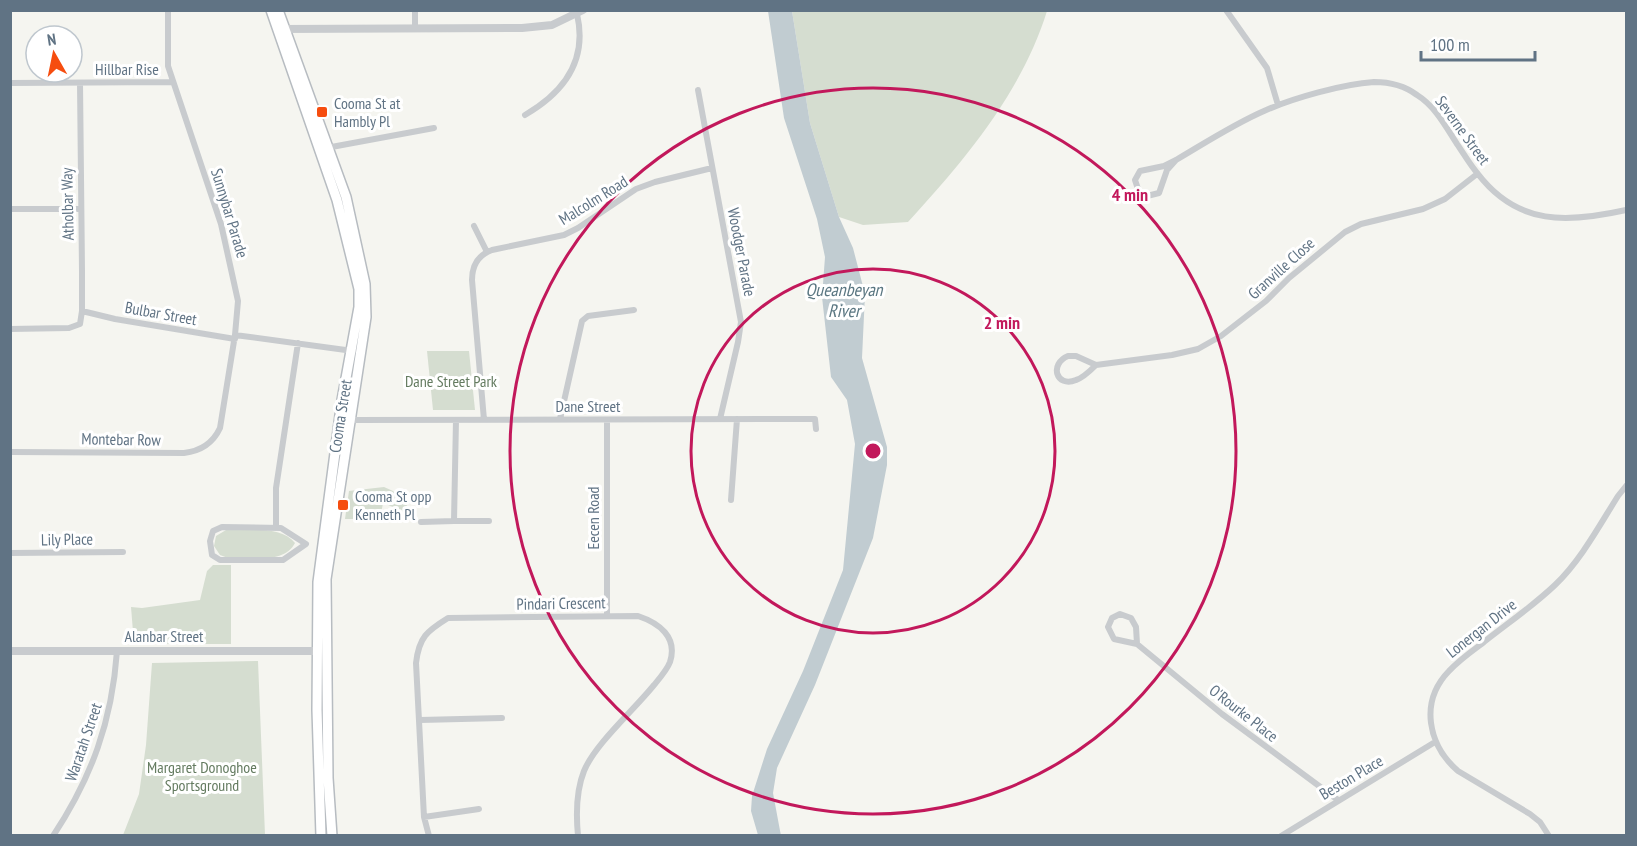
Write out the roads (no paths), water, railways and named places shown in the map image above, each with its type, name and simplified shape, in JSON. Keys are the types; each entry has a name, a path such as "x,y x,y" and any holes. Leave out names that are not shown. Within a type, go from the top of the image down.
{"main road":[{"name":"Cooma Street","path":"271,10 281,29 324,148 346,198 365,284 367,306 356,352 350,420 317,586 332,836"},
{"name":"Cooma Street","path":"278,10 281,29"},
{"name":"Cooma Street","path":"326,546 333,461 347,374 356,352"},
{"path":"333,461 341,428 350,420 347,374"},
{"name":"Cooma Street","path":"321,836 318,731 322,651"}],"street":[{"name":"Sunnybar Parade","path":"168,10 168,66 221,224 234,274 238,301 235,337 220,428"},
{"path":"415,10 415,28"},
{"path":"1226,10 1266,68 1278,105"},
{"path":"281,29 537,27 552,25 580,12 579,52 569,73 556,93 543,105 525,116"},
{"name":"Hillbar Rise","path":"84,83 172,82"},
{"name":"Severne Street","path":"1151,168 1176,160 1241,122 1278,105 1376,82 1392,84 1417,95 1428,103 1477,174 1489,187 1510,203 1546,218 1578,219 1626,210"},
{"name":"Atholbar Way","path":"10,329 69,328 80,324 82,311 80,84"},
{"name":"Woodger Parade","path":"698,90 741,322 720,419"},
{"path":"324,148 434,129"},
{"path":"1163,184 1159,172 1151,168 1144,169 1137,175 1135,183 1139,192 1148,196 1158,193 1163,184 1167,170 1176,160"},
{"name":"Malcolm Road","path":"487,252 564,235 636,189 712,168"},
{"name":"Granville Close","path":"1096,365 1078,380 1071,382 1060,378 1057,373 1061,359 1068,356 1076,356 1096,365 1172,355 1198,349 1221,336 1266,301 1289,278 1345,232 1361,224 1423,209 1445,199 1477,174"},
{"path":"10,209 80,209"},
{"path":"474,226 487,252 476,262 472,273 484,420"},
{"path":"560,419 582,321 588,316 634,310"},
{"name":"Bulbar Street","path":"82,311 115,319 235,337 356,352"},
{"path":"276,527 276,488 298,343"},
{"path":"731,500 737,419"},
{"name":"Dane Street","path":"350,420 815,419 816,429"},
{"path":"454,520 456,420"},
{"name":"Eecen Road","path":"607,420 607,616"},
{"name":"Montebar Row","path":"11,452 194,452 210,443 220,428"},
{"name":"Lonergan Drive","path":"1549,836 1540,822 1530,814 1458,771 1441,753 1435,742 1430,714 1433,699 1447,672 1556,584 1574,564 1626,486"},
{"path":"421,522 489,521"},
{"path":"306,544 285,559 276,561 223,561 216,559 210,548 212,534 218,528 276,527 285,530 306,544 326,546"},
{"name":"Lily Place","path":"10,553 123,552"},
{"name":"O'Rourke Place","path":"1137,644 1136,627 1131,618 1120,614 1112,618 1108,627 1111,636 1120,642 1137,644 1230,720 1338,800"},
{"name":"Pindari Crescent","path":"429,836 424,817 416,663 421,640 428,632 448,618 638,616 654,621 668,636 673,649 669,664 636,707 598,748 583,772 577,806 578,836"},
{"name":"Alanbar Street","path":"10,651 322,651"},
{"name":"Waratah Street","path":"54,836 83,787 99,746 109,713 117,651"},
{"path":"420,720 502,718"},
{"name":"Beston Place","path":"1281,836 1435,742"},
{"path":"424,817 479,809"}],"water":[{"name":"Queanbeyan River","path":"768,11 792,11 810,123 839,217 853,248 865,294 862,358 887,447 887,465 873,538 815,685 777,768 773,793 781,836 758,835 751,811 752,796 767,749 803,671 843,570 855,444 847,400 831,377 822,297 825,257 817,219 784,118"}],"place":[{"name":"Cooma St at Hambly Pl","path":"322,112"},
{"name":"Cooma St opp Kenneth Pl","path":"343,505"}],"park label":[{"name":"Dane Street Park","path":"451,381"},
{"name":"Margaret Donoghoe Sportsground","path":"202,776"}]}
